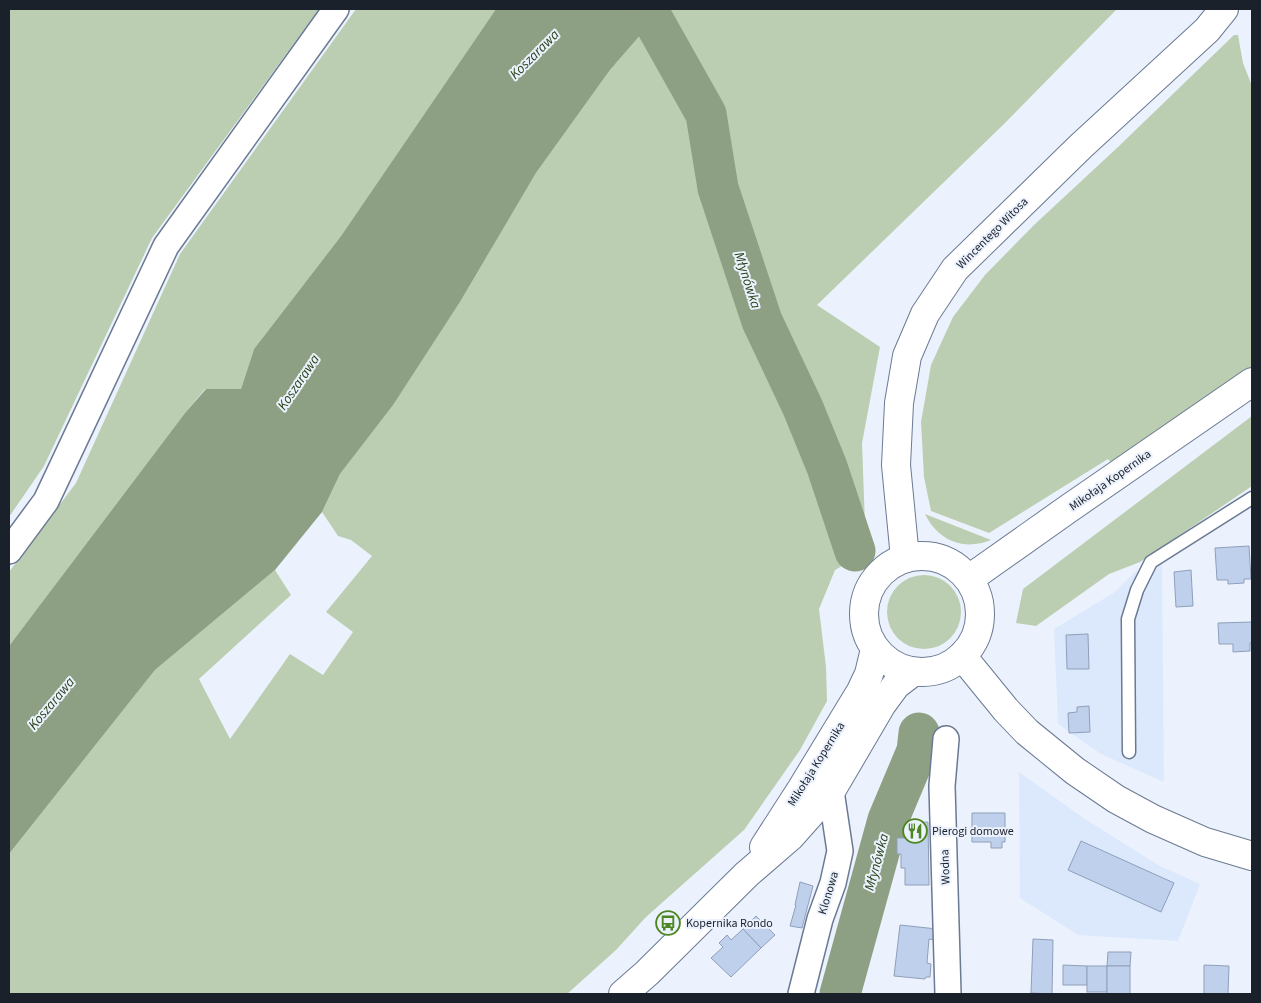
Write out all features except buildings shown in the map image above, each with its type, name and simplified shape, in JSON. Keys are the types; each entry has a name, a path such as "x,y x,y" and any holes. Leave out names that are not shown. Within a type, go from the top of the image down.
{"main road":[{"name":"Wincentego Witosa","path":"906,558 896,465 899,403 907,356 925,314 955,269 1081,146 1207,30 1224,9"},
{"name":"Mikołaja Kopernika","path":"969,579 1252,382"},
{"path":"923,556 940,559 956,567 969,579 976,594 980,611 979,627 972,643 962,656 948,667 931,672 913,672 898,668 885,660 875,649 866,633 864,623 863,614 866,595 875,579 889,566 906,558 923,556"},
{"name":"Mikołaja Kopernika","path":"747,874 861,691 869,674 875,649"},
{"path":"962,656 1006,710 1027,732 1075,771 1116,799 1153,819 1205,842 1252,856"},
{"name":"Mikołaja Kopernika","path":"624,994 747,874 790,837 831,791 882,704 896,684 913,672"}],"street":[{"path":"9,550 46,501 166,246 336,9"},
{"name":"Wodna","path":"946,740 942,786 948,994"},
{"name":"Klonowa","path":"801,994 820,919 833,882 840,850 831,791"}],"lane":[{"path":"1129,752 1128,619 1144,573 1151,562 1252,498"}],"shaded area":[{"path":"9,9 319,9 152,238 44,466 9,517"},
{"path":"356,9 496,9 341,236 254,349 241,389 205,389 9,646 9,572 76,483 180,254"},
{"path":"663,9 1117,9 1004,124 817,305 880,347 862,443 866,552 835,570 819,609 826,667 827,701 800,750 744,830 646,917 616,950 567,994 9,994 9,854 155,670 275,570 291,595 199,679 230,739 290,654 323,675 353,632 326,612 372,556 351,540 338,536 322,512 340,474 393,404 460,302 536,173 610,70"},
{"path":"1234,35 1238,35 1243,63 1252,86 1252,368 1113,465 1108,459 989,533 931,511 924,477 921,422 931,365 953,317 985,275 1034,225"},
{"path":"1252,416 1252,486 1140,562 1109,574 1036,626 1016,623 1023,589"},
{"path":"925,514 991,540 971,544 953,541 937,531"},
{"path":"1162,563 1164,782 1101,754 1058,724 1054,629 1115,592 1136,571"},
{"path":"924,575 945,581 955,591 961,612 955,633 945,643 924,649 903,643 893,633 887,612 893,591 903,581"},
{"path":"1019,772 1082,817 1158,865 1200,884 1178,941 1078,935 1020,898"}],"water":[{"name":"Koszarawa","path":"496,9 663,9 610,70 536,173 460,302 393,405 340,474 322,512 275,570 155,670 9,854 9,646 185,413 206,389 241,389 254,349 341,236"}],"waterway":[{"name":"Młynówka","path":"647,9 706,114 718,188 762,321 803,408 827,467 855,551"},
{"name":"Młynówka","path":"840,994 888,820 917,751 919,733"}],"place":[{"name":"Pierogi domowe","path":"915,831"},
{"name":"Kopernika Rondo","path":"668,923"}]}
